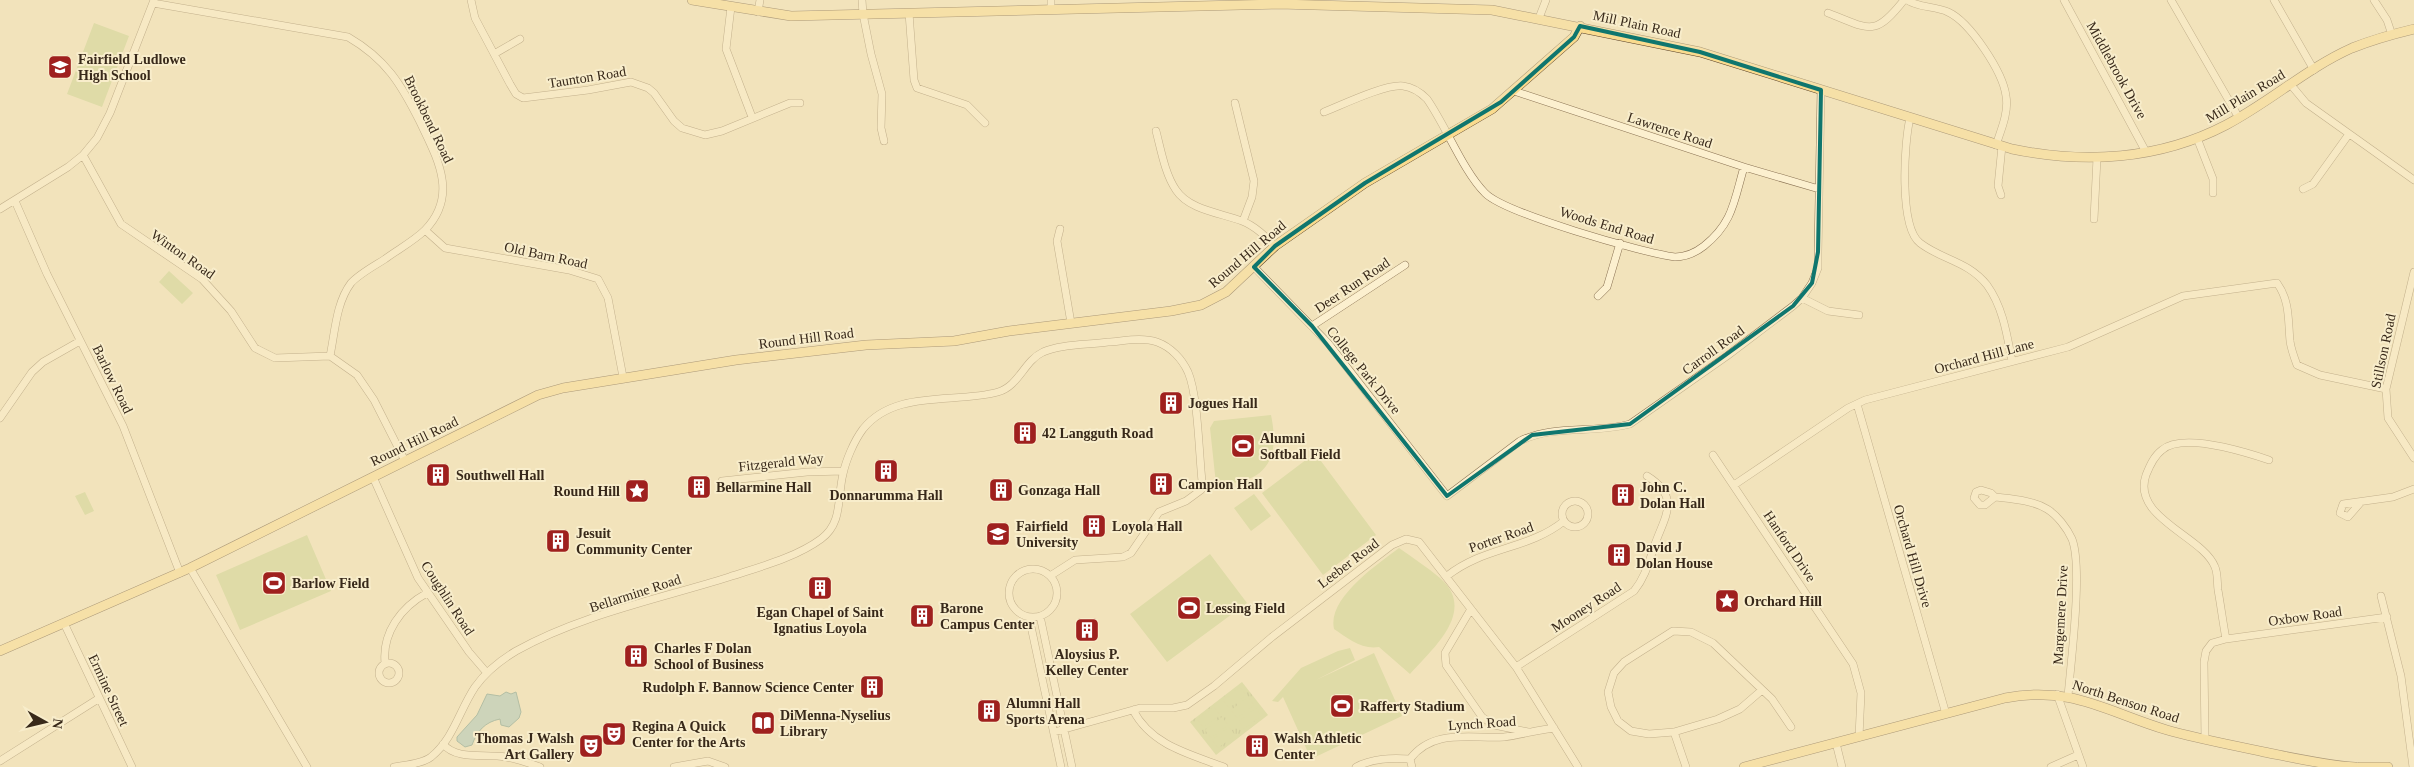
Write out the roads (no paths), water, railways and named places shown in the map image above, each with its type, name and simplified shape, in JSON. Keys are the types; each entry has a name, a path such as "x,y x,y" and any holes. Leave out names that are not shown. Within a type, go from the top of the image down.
{"main road":[{"name":"Mill Plain Road","path":"692,0 791,16 909,13 1051,4 1279,2 1475,9 1508,12 1700,52 1999,146 2047,156 2097,158 2146,152 2197,138 2239,118 2352,48 2414,29"},
{"name":"Round Hill Road","path":"0,651 180,573 538,396 586,383 832,348 900,343 949,342 1071,322 1170,311 1201,305 1226,292 1275,246 1364,183 1492,109 1514,92 1574,37 1580,26"},
{"name":"North Benson Road","path":"1744,767 2022,695 2057,694 2109,708 2162,728 2205,740 2317,763 2355,767"},
{"path":"2360,767 2388,767"}],"street":[{"name":"Taunton Road","path":"471,0 472,10 514,91 524,98 588,90 631,82 648,88 660,98 678,125 690,132 705,135 715,134 752,117 790,103 800,103"},
{"path":"758,12 760,0"},
{"path":"862,0 862,14 882,94 881,128 884,141"},
{"path":"1540,18 1546,0"},
{"path":"1828,13 1864,27 1875,27 1889,20 1906,0 1948,12 1962,21 1975,35 2002,81 2006,96 2006,113 1999,146 1998,186 2001,195"},
{"name":"Middlebrook Drive","path":"2064,0 2146,152"},
{"path":"2171,0 2239,118"},
{"path":"2274,0 2314,70"},
{"path":"2374,0 2387,20 2392,35"},
{"path":"0,209 55,176 83,155 97,138 110,113 153,2"},
{"name":"Brookbend Road","path":"153,2 348,37 376,55 387,65 405,93 440,165 444,184 440,205 425,230 351,283 340,304 330,356"},
{"path":"731,7 726,49 752,117"},
{"path":"909,13 914,80 917,88 962,102 971,108 985,123"},
{"path":"494,54 520,39"},
{"path":"2291,85 2306,103 2414,180"},
{"name":"Woods End Road","path":"1324,112 1390,87 1404,86 1420,92 1427,99 1448,133 1476,183 1492,200 1521,213 1620,243 1675,257 1687,256 1700,249 1726,224 1744,167"},
{"name":"Carroll Road","path":"1447,496 1520,440 1532,435 1565,429 1613,429 1630,424 1727,356 1802,298 1818,268 1821,90"},
{"name":"Lawrence Road","path":"1514,92 1744,167 1818,189"},
{"path":"1235,103 1254,176 1253,192 1243,221"},
{"path":"1910,118 1905,152 1909,229 1918,242 1964,264 1987,285 2002,315 2012,361"},
{"path":"1156,131 1172,182 1180,196 1196,205 1243,221 1262,232 1275,246"},
{"path":"2303,189 2313,184 2349,134"},
{"path":"2197,138 2213,179 2213,192"},
{"name":"Winton Road","path":"83,155 121,224 202,279 231,311 255,348 275,358 330,356"},
{"path":"2094,219 2097,158"},
{"name":"Barlow Road","path":"15,201 47,273 123,426 180,573"},
{"path":"1060,228 1058,241 1071,322"},
{"name":"Old Barn Road","path":"425,230 445,248 569,270 598,279 608,298 623,377"},
{"path":"1598,296 1607,287 1620,243"},
{"name":"Deer Run Road","path":"1312,326 1405,265"},
{"name":"College Park Drive","path":"1254,267 1312,326 1447,496"},
{"name":"Stillson Road","path":"2414,272 2386,389 2388,418 2414,458"},
{"name":"Orchard Hill Lane","path":"1734,485 1856,404 2068,347 2183,296 2277,284 2284,293 2290,325 2290,344 2297,365 2320,375 2386,389"},
{"path":"1802,298 1828,311 1859,315"},
{"name":"Bellarmine Road","path":"394,767 425,760 442,744 453,732 474,688 506,657 547,636 632,606 749,570 812,544 825,535 837,520 843,471 859,436 864,428 876,418 900,406 978,395 1010,387 1041,353 1055,349 1124,340 1160,342 1176,355 1189,375 1202,482 1201,490 1186,501 1159,512 1131,553 1123,557 1075,560 1050,576"},
{"path":"0,418 32,372 43,362 80,341"},
{"path":"330,356 344,364 366,385 405,461"},
{"name":"Orchard Hill Drive","path":"1856,404 1946,714"},
{"path":"2205,740 2204,656 2212,643 2226,639 2215,568 2209,557 2154,512 2146,498 2144,479 2150,463 2162,449 2176,442 2236,450 2269,460"},
{"name":"Hanford Drive","path":"1713,455 1853,664 1861,693 1859,737"},
{"name":"Fitzgerald Way","path":"722,481 807,472 843,471"},
{"name":"Coughlin Road","path":"373,476 410,563 427,593 487,674"},
{"name":"Mooney Road","path":"1516,667 1634,590 1642,581 1668,514 1668,497 1664,490 1647,476"},
{"path":"2361,502 2393,497 2414,489"},
{"name":"Margemere Drive","path":"1995,497 2026,501 2047,509 2060,520 2072,538 2077,567 2068,696"},
{"name":"Porter Road","path":"1447,576 1479,556 1540,537 1564,521"},
{"name":"Leeber Road","path":"1054,732 1133,710 1180,707 1196,700 1272,637 1402,540 1419,542 1447,576 1516,667 1578,767"},
{"path":"190,568 306,767"},
{"path":"1036,568 1050,576 1057,590 1057,598 1049,612 1040,616 1029,617 1014,609 1010,602 1009,585 1019,572 1027,569 1036,568"},
{"path":"385,663 388,640 396,620 412,601 427,593"},
{"path":"2381,596 2401,676 2412,767"},
{"name":"Lynch Road","path":"1471,609 1445,653 1446,665 1482,717 1494,725 1528,732"},
{"path":"1040,616 1072,767"},
{"path":"1029,617 1061,767"},
{"name":"Oxbow Road","path":"2226,639 2387,617"},
{"name":"Ermine Street","path":"64,623 98,699 132,767"},
{"path":"1762,690 1740,709 1718,719 1674,732 1649,734 1631,731 1618,721 1611,708 1608,692 1614,673 1624,662 1673,631 1691,632 1713,643 1772,699 1791,727"},
{"path":"2057,694 2083,767"},
{"path":"0,761 98,699"},
{"path":"1133,710 1146,730 1170,746 1224,767"},
{"name":"Lynch Road","path":"1356,767 1367,762 1388,758 1411,763 1421,747 1444,738 1500,737 1554,728"},
{"path":"1674,732 1686,767"},
{"path":"1836,743 1842,767"},
{"path":"442,744 446,748 461,754 508,757 540,767"},
{"path":"2051,767 2078,755"},
{"path":"674,767 708,761 725,767"}],"water":[{"path":"506,692 511,694 516,692 521,712 519,718 509,727 501,725 500,719 490,722 479,731 472,745 465,747 457,741 457,737 477,715 487,694 500,696"}],"place":[{"name":"Fairfield Ludlowe High School","path":"60,67"},
{"name":"Jogues Hall","path":"1171,403"},
{"name":"42 Langguth Road","path":"1025,433"},
{"name":"Alumni Softball Field","path":"1243,446"},
{"name":"Donnarumma Hall","path":"886,471"},
{"name":"Southwell Hall","path":"438,475"},
{"name":"Campion Hall","path":"1161,484"},
{"name":"Bellarmine Hall","path":"699,487"},
{"name":"Gonzaga Hall","path":"1001,490"},
{"name":"Round Hill","path":"637,491"},
{"name":"John C. Dolan Hall","path":"1623,495"},
{"name":"Loyola Hall","path":"1094,526"},
{"name":"Fairfield University","path":"998,534"},
{"name":"Jesuit Community Center","path":"558,541"},
{"name":"David J Dolan House","path":"1619,555"},
{"name":"Barlow Field","path":"274,583"},
{"name":"Egan Chapel of Saint Ignatius Loyola","path":"820,588"},
{"name":"Orchard Hill","path":"1727,601"},
{"name":"Lessing Field","path":"1189,608"},
{"name":"Barone Campus Center","path":"922,616"},
{"name":"Aloysius P. Kelley Center","path":"1087,630"},
{"name":"Charles F Dolan School of Business","path":"636,656"},
{"name":"Rudolph F. Bannow Science Center","path":"872,687"},
{"name":"Rafferty Stadium","path":"1342,706"},
{"name":"Alumni Hall Sports Arena","path":"989,711"},
{"name":"DiMenna-Nyselius Library","path":"763,723"},
{"name":"Regina A Quick Center for the Arts","path":"614,734"},
{"name":"Thomas J Walsh Art Gallery","path":"591,746"},
{"name":"Walsh Athletic Center","path":"1257,746"}]}
